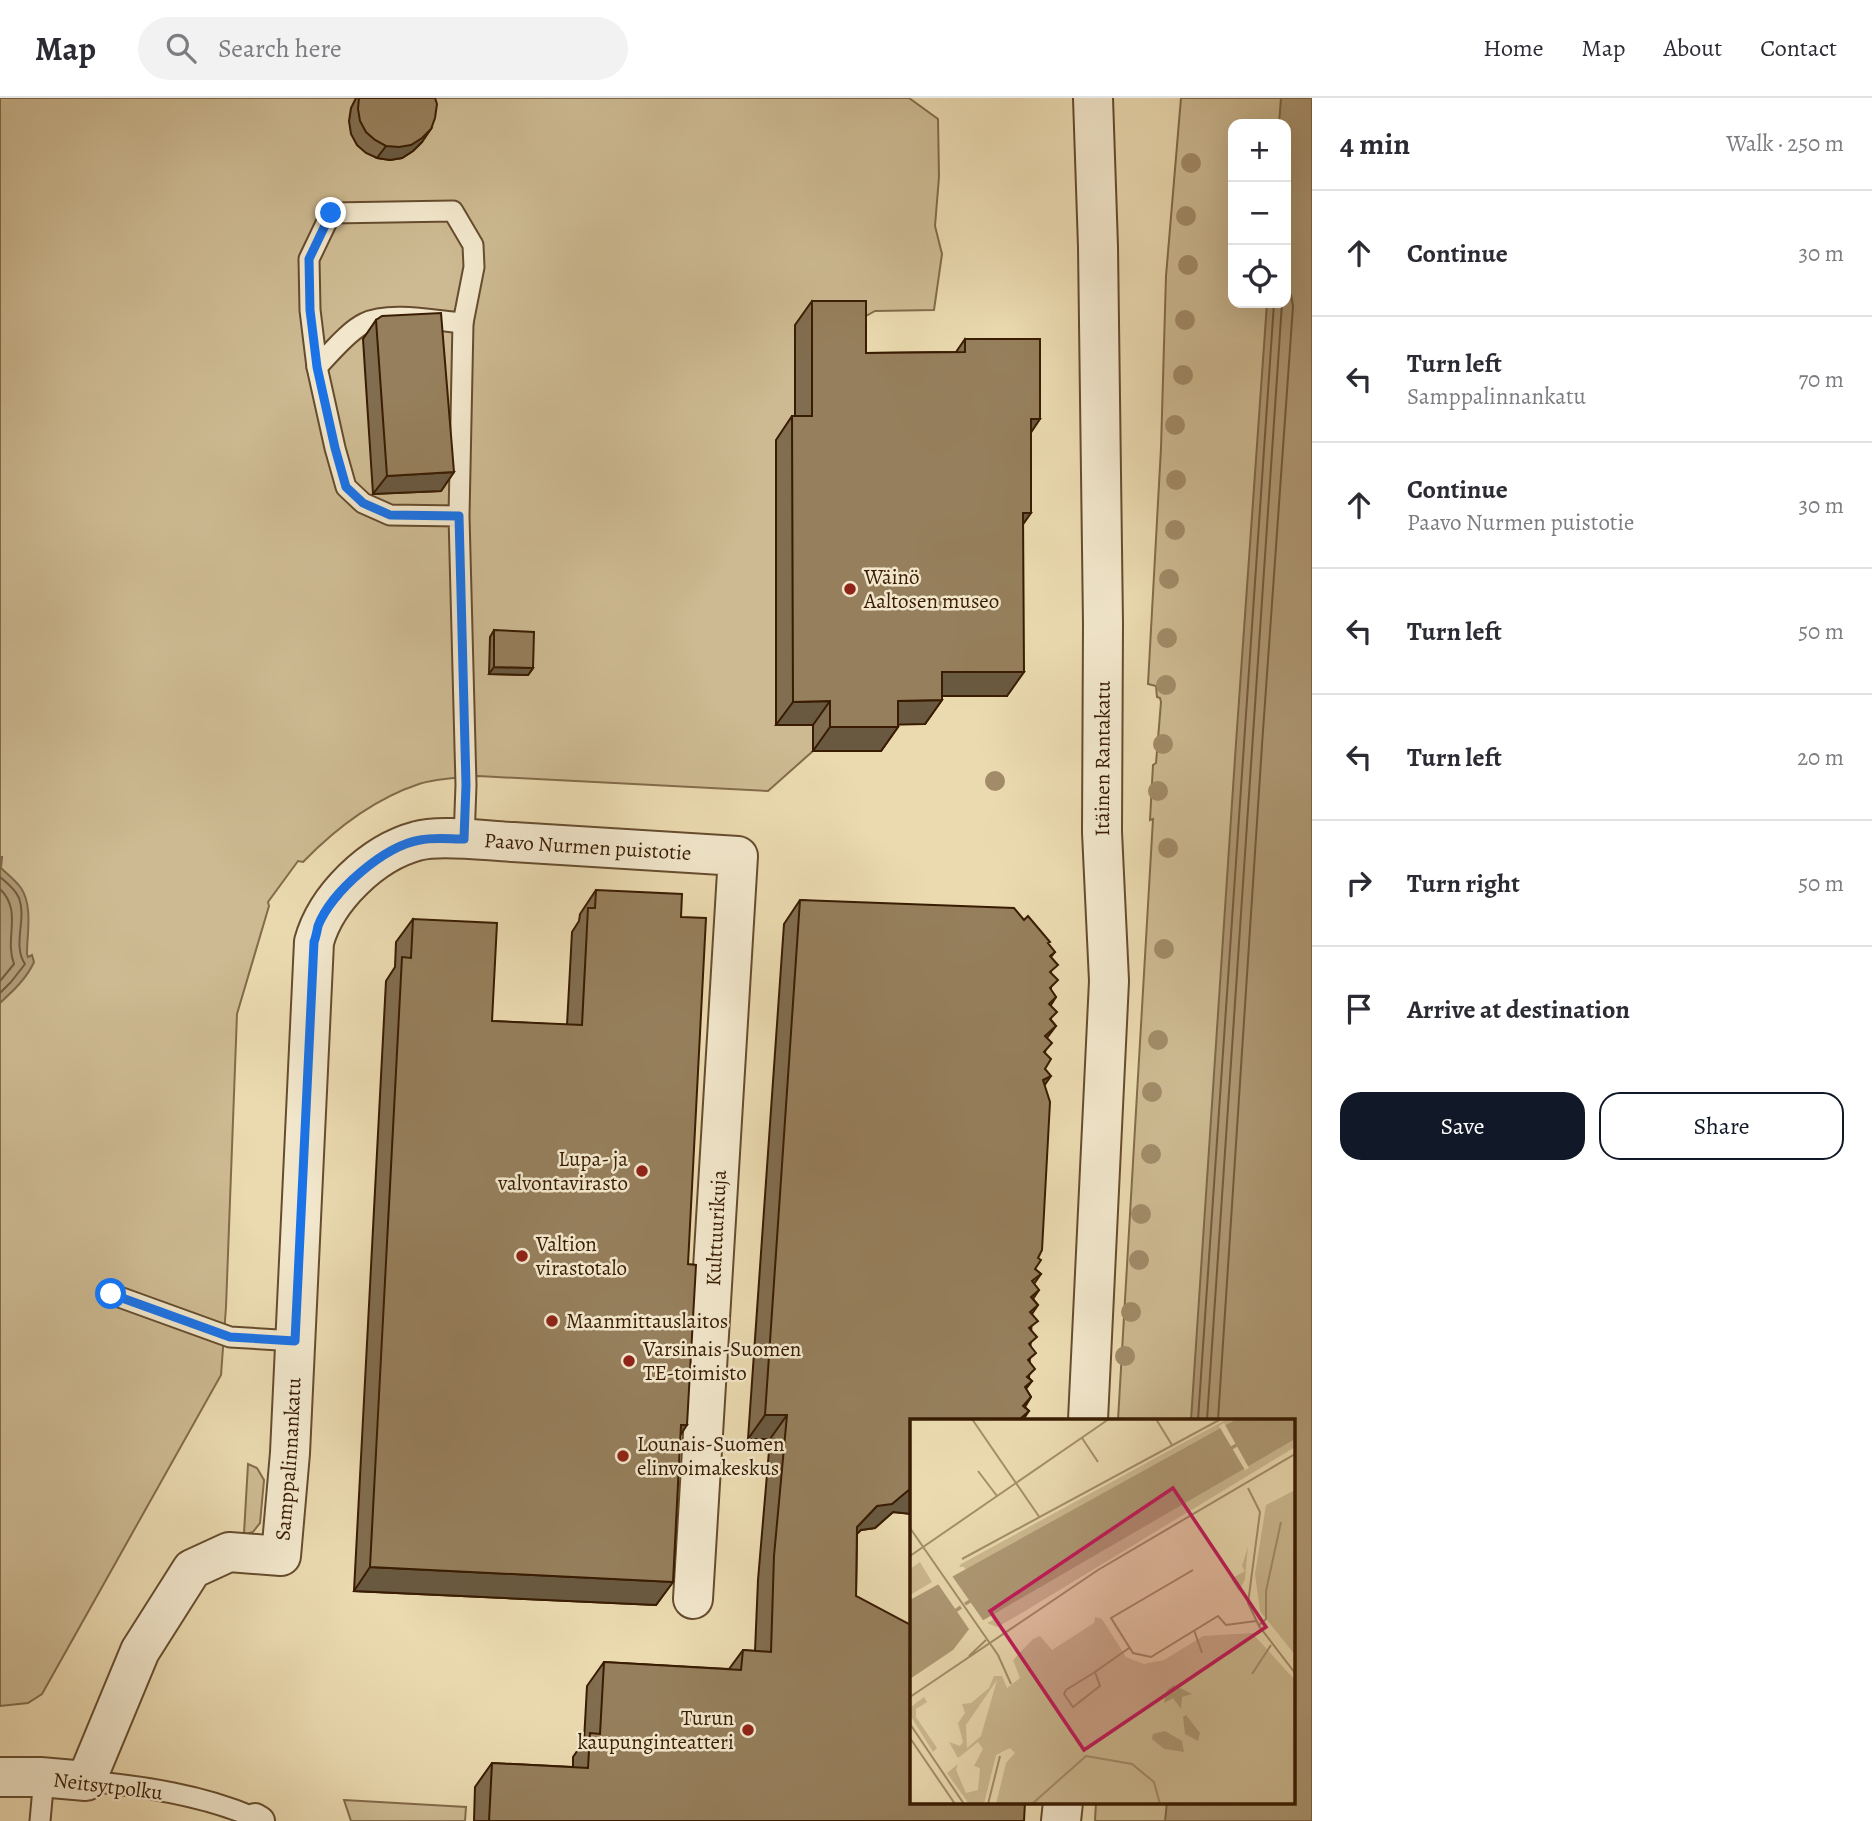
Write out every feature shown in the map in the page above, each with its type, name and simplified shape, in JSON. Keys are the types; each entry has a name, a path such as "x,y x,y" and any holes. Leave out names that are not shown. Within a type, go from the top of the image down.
{"street":[{"name":"Itäinen Rantakatu","path":"1088,1419 1109,981 1102,832 1103,624 1098,247 1093,98"},
{"name":"Paavo Nurmen puistotie","path":"332,903 368,867 394,849 418,840 464,839 738,856"},
{"name":"Kulttuurikuja","path":"693,1599 738,856"},
{"name":"Samppalinnankatu","path":"86,1781 140,1651 192,1569 229,1552 281,1556 290,1453 314,942 319,925 332,903"},
{"name":"Neitsytpolku","path":"0,1777 86,1781"}],"lane":[{"path":"459,516 390,515 363,503 346,487 317,367 310,310 309,259 331,213 453,211 473,245 474,267 463,323 459,516 466,785 464,839"},
{"path":"317,367 366,323 394,317 463,323"},
{"path":"111,1294 230,1337 295,1341"},
{"path":"40,1821 44,1777"},
{"name":"Neitsytpolku","path":"86,1781 139,1786 233,1808 257,1819"}],"shaded area":[{"path":"0,98 909,98 938,119 939,177 935,226 942,254 934,310 875,311 850,325 795,440 778,725 813,725 813,751 768,791 478,776 419,784 371,806 342,826 303,862 298,861 268,902 237,1014 221,1375 42,1694 28,1703 0,1706"},
{"path":"1181,98 1312,98 1312,1821 1095,1821 1096,1804 1294,1804 1294,1419 1118,1419 1153,819 1150,820 1153,765 1156,763 1161,702 1157,697 1156,686 1148,684 1161,448 1166,276"},
{"path":"248,1464 257,1468 264,1480 260,1523 253,1532 246,1534 244,1533"},
{"path":"344,1800 466,1807 465,1821 351,1821"}],"water":[{"path":"1281,98 1312,98 1312,1821 1165,1821 1167,1804 1294,1804 1294,1419 1191,1419 1267,308 1291,308 1291,119 1279,119"},
{"path":"0,857 1,868 19,885 25,895 28,911 27,954 28,957 32,955 34,962 24,979 0,1003"}],"building":[{"path":"359,98 435,98 435,118 431,129 411,145 386,146 366,132 360,121"},
{"name":"Wäinö Aaltosen museo","path":"812,301 866,301 866,353 965,352 965,339 1040,339 1040,419 1031,419 1031,513 1023,513 1024,672 942,672 942,700 898,701 898,727 830,727 830,701 793,702 792,416 812,416"},
{"path":"441,313 454,472 387,476 376,320 382,316"},
{"path":"494,630 534,632 533,668 494,667"},
{"name":"Valtion virastotalo","path":"596,890 682,894 681,917 706,918 688,1264 696,1265 687,1425 681,1425 673,1582 370,1567 402,957 411,958 413,919 497,923 492,1021 582,1025 588,908 595,908"},
{"path":"800,900 1014,908 1024,920 1028,916 1050,942 1048,943 1055,952 1050,956 1058,965 1050,972 1058,980 1050,988 1056,997 1049,1004 1057,1012 1050,1019 1056,1026 1045,1036 1052,1043 1044,1052 1051,1059 1045,1069 1051,1076 1043,1080 1050,1102 1042,1250 1038,1258 1041,1260 1035,1269 1041,1274 1032,1281 1039,1290 1031,1297 1038,1305 1030,1312 1038,1321 1029,1328 1037,1337 1029,1344 1036,1353 1028,1360 1035,1369 1027,1377 1032,1381 1025,1387 1031,1397 1023,1406 1029,1411 1020,1419 910,1419 910,1489 892,1504 877,1506 857,1527 856,1596 910,1624 910,1804 1025,1804 1024,1821 489,1821 492,1763 588,1768 590,1733 600,1734 604,1662 741,1670 743,1650 771,1652 774,1556 787,1415 765,1415"}],"place":[{"name":"Wäinö Aaltosen museo","path":"850,589"},
{"name":"Lupa- ja valvontavirasto","path":"642,1171"},
{"name":"Valtion virastotalo","path":"522,1256"},
{"name":"Maanmittauslaitos","path":"552,1321"},
{"name":"Varsinais-Suomen TE-toimisto","path":"629,1361"},
{"name":"Lounais-Suomen elinvoimakeskus","path":"623,1456"},
{"name":"Turun kaupunginteatteri","path":"748,1730"}],"route":[{"path":"111,1294 230,1337 295,1341 314,942 319,925 332,903 346,887 394,849 418,840 464,839 464,637 459,516 390,515 363,503 346,487 317,367 310,310 309,259 331,213"}]}
